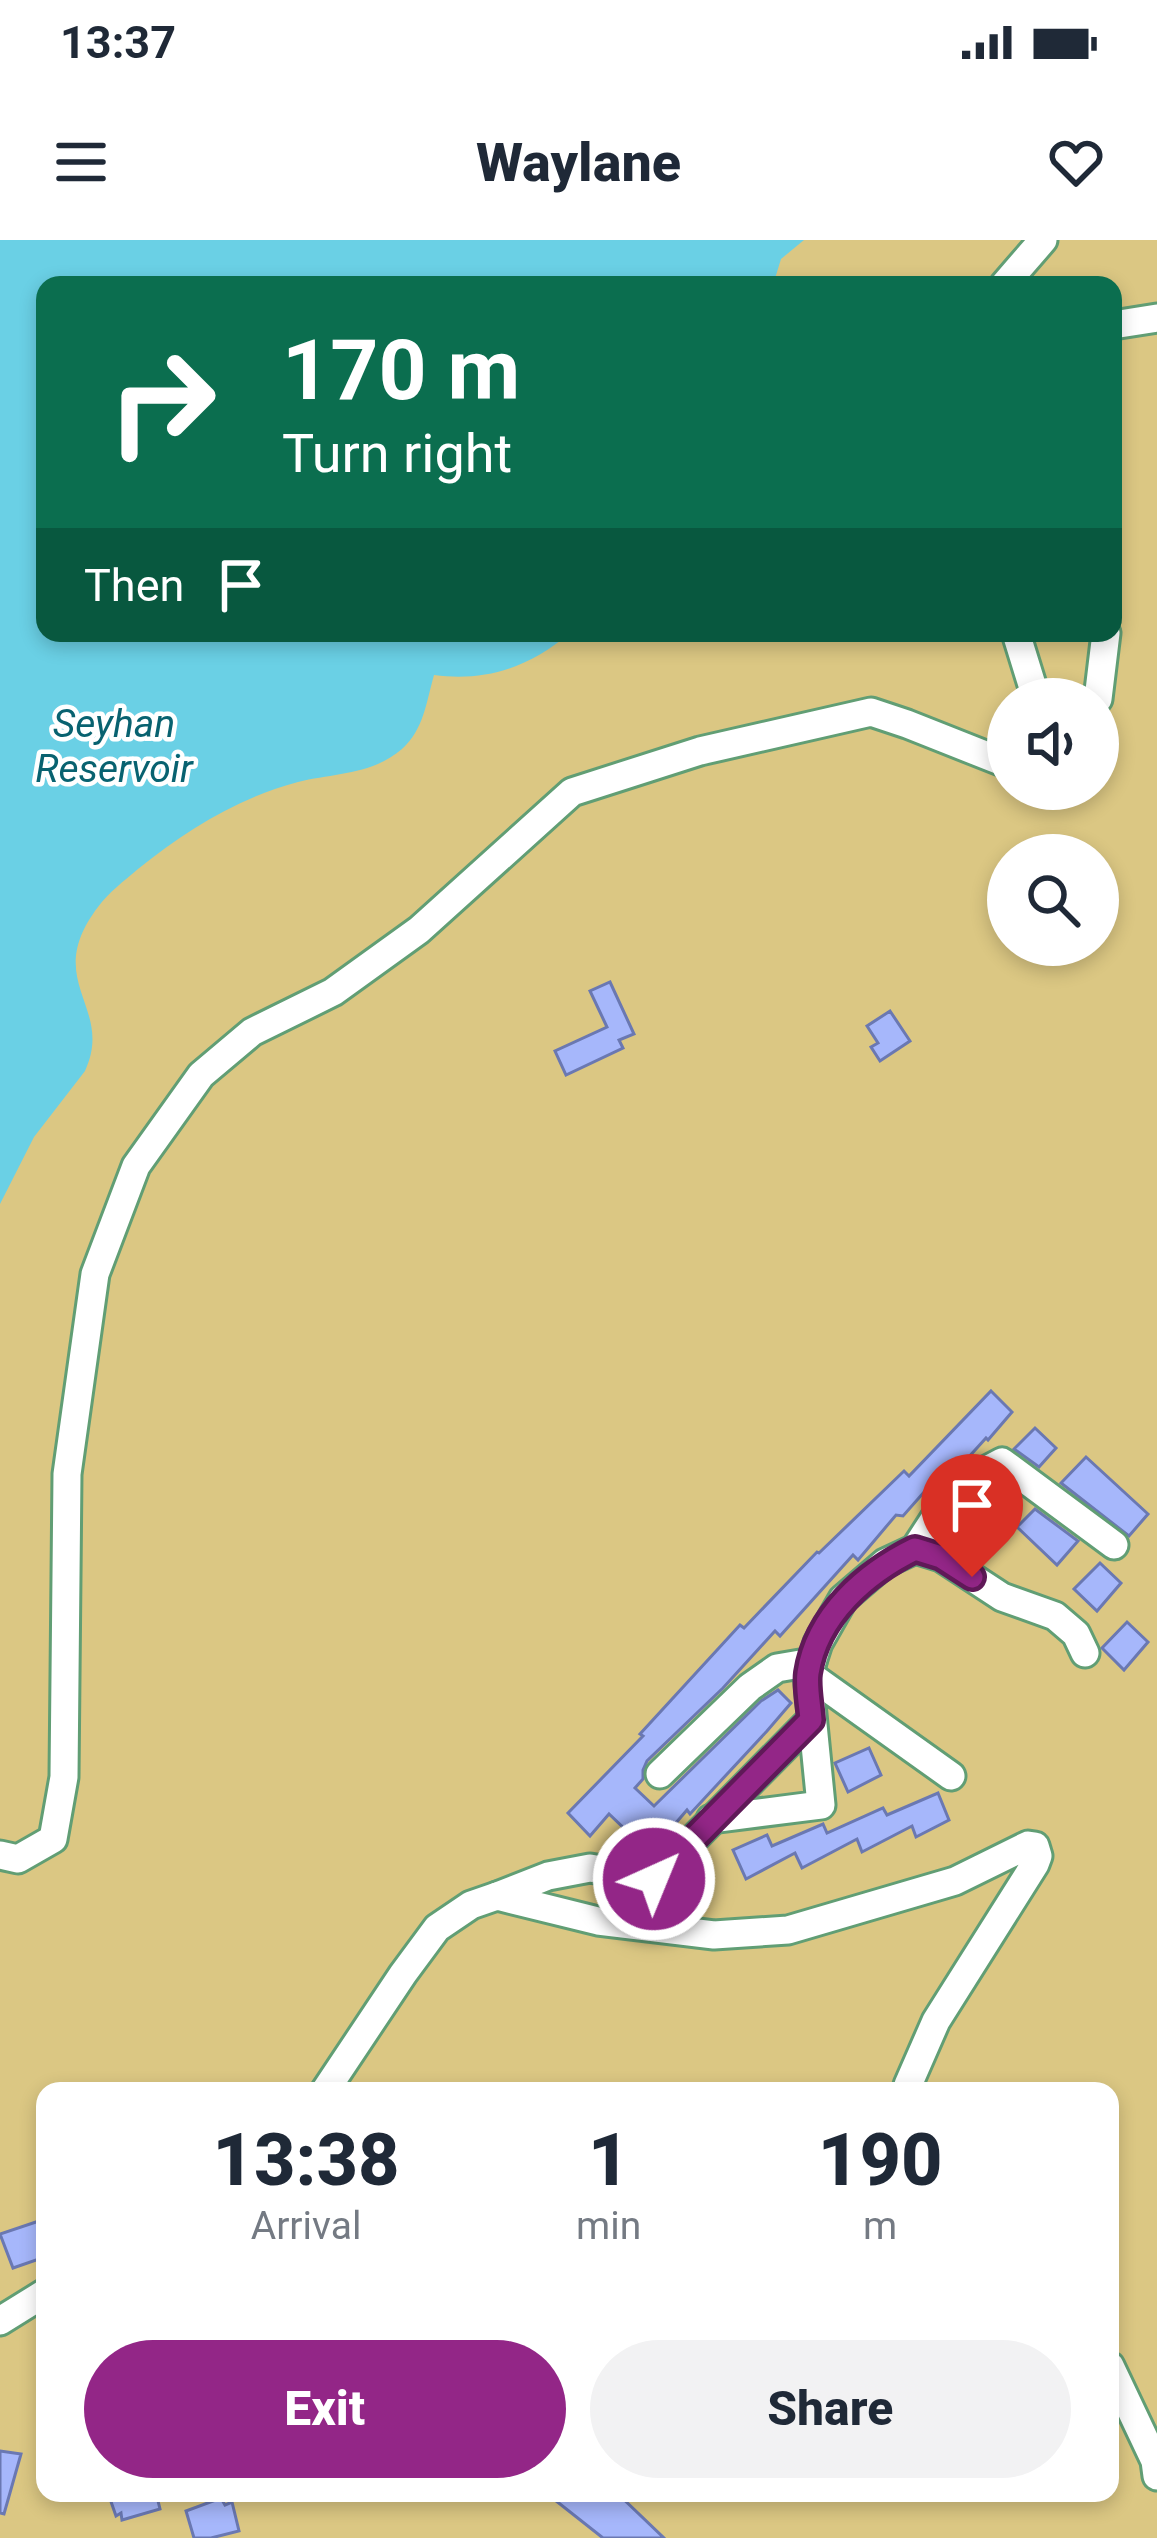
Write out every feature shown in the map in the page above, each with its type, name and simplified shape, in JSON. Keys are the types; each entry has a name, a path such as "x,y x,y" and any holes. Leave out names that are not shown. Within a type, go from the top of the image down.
{"street":[{"path":"1012,276 1042,240"},
{"path":"1122,324 1157,318"},
{"path":"1019,642 1030,678"},
{"path":"1101,678 1105,642"},
{"path":"0,1855 18,1859 53,1839 64,1777 67,1474 95,1274 136,1166 201,1075 252,1032 333,992 419,930 572,792 700,751 871,712 987,756"},
{"path":"711,1820 821,1805 810,1668 818,1642 843,1599 885,1564 915,1549 939,1512 985,1471 1002,1462 1114,1544"},
{"path":"915,1549 941,1557 1002,1597 1055,1616 1076,1634 1085,1653"},
{"path":"661,1774 777,1668 810,1668 950,1776"},
{"path":"331,2082 437,1928 471,1905 548,1876 590,1868 654,1879 811,1720"},
{"path":"497,1896 598,1921 714,1935 788,1930 955,1881 1028,1845 1035,1846 1035,1864 936,2021 909,2082"},
{"path":"0,2321 36,2299"},
{"path":"1119,2385 1155,2461 1157,2476"}],"shaded area":[{"path":"0,240 1157,240 1157,2538 0,2538"}],"water":[{"name":"Seyhan Reservoir","path":"0,240 804,240 781,259 776,276 36,276 36,642 557,642 523,663 489,674 434,675 415,733 390,758 298,782 234,806 175,841 107,896 82,933 76,955 92,1029 85,1071 34,1137 0,1204"}],"building":[{"path":"610,982 634,1034 619,1040 623,1048 566,1075 555,1051 607,1027 590,991"},
{"path":"890,1011 910,1041 880,1061 871,1047 878,1043 867,1026"},
{"path":"991,1391 1012,1412 988,1440 947,1481 940,1474 858,1560 853,1555 780,1636 775,1631 647,1761 643,1779 635,1788 654,1806 778,1690 791,1703 767,1731 650,1853 609,1814 590,1836 568,1813 740,1625 744,1628 904,1471 909,1476"},
{"path":"1035,1428 1056,1448 1039,1467 1014,1449"},
{"path":"1086,1457 1148,1514 1129,1536 1061,1483"},
{"path":"1035,1509 1078,1541 1057,1565 1017,1527"},
{"path":"1100,1563 1121,1583 1097,1611 1074,1589"},
{"path":"1127,1622 1148,1642 1124,1670 1102,1648"},
{"path":"869,1748 881,1775 848,1792 835,1763"},
{"path":"938,1793 949,1820 916,1837 912,1826 862,1852 857,1839 802,1868 795,1853 746,1879 733,1850 767,1835 772,1846 823,1824 827,1833 883,1808 887,1815"},
{"path":"36,2222 36,2260 13,2268 0,2234"},
{"path":"0,2451 21,2454 4,2514 0,2513"},
{"path":"111,2502 158,2502 160,2509 122,2520 121,2513 116,2516"},
{"path":"210,2502 232,2502 239,2531 194,2538 186,2511"},
{"path":"557,2502 626,2502 664,2538 603,2538"}],"route":[{"path":"654,1879 811,1720 808,1674 818,1642 843,1599 885,1564 915,1549 941,1557 972,1577"}]}
